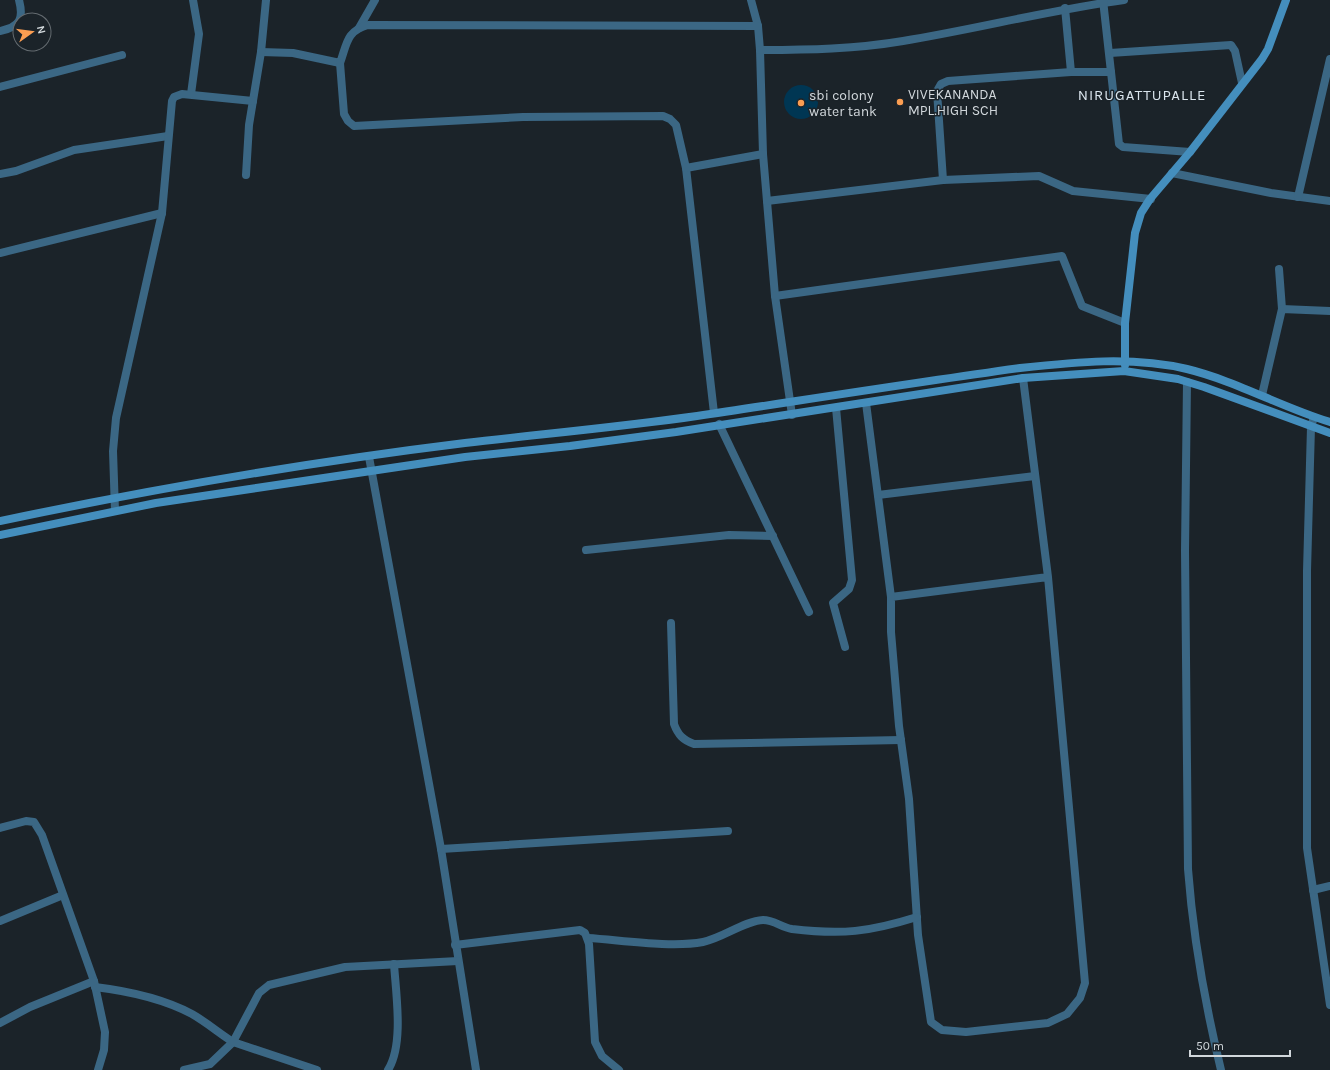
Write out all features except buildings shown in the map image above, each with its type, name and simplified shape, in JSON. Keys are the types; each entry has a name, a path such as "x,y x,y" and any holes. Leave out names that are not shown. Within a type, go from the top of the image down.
{"main road":[{"path":"1124,372 1126,361 1125,324 1135,233 1141,213 1190,152 1268,49 1286,0"},
{"path":"0,520 113,498 464,443 573,432 1020,368 1072,363 1126,361 1186,369 1330,422"},
{"path":"0,535 164,502 465,457 638,437 719,424 792,415 1023,378 1124,372 1187,382 1330,433"}],"street":[{"path":"0,31 14,27 20,20 22,11 19,0"},
{"path":"191,94 199,34 198,18 193,0"},
{"path":"246,175 250,125 261,52 266,0"},
{"path":"752,0 758,26 760,50 763,154 775,296 792,415"},
{"path":"760,50 829,49 902,42 1065,8 1103,1 1124,0"},
{"path":"359,28 373,1"},
{"path":"1103,1 1119,144 1123,147 1190,152"},
{"path":"1065,8 1071,72"},
{"path":"714,413 686,168 676,125 670,119 663,116 583,118 523,117 354,126 348,121 344,114 340,63 351,33 368,25 517,24 758,26"},
{"path":"1110,53 1231,45 1235,51 1242,83"},
{"path":"261,52 293,52 340,63"},
{"path":"0,87 122,55"},
{"path":"1298,197 1330,58"},
{"path":"943,180 937,91 941,84 948,81 1071,72 1111,72"},
{"path":"115,511 113,498 113,451 116,418 162,213 168,136 174,97 182,94 191,94 253,101"},
{"path":"0,174 16,171 74,150 168,136"},
{"path":"686,168 763,154"},
{"path":"1172,173 1271,193 1330,201"},
{"path":"767,201 943,180 1039,176 1073,191 1151,199"},
{"path":"0,253 162,213"},
{"path":"775,296 1062,256 1082,306 1125,324"},
{"path":"1262,396 1282,309 1279,269"},
{"path":"1282,309 1330,311"},
{"path":"866,403 891,597 891,632 901,740 909,799 917,917 931,1022 942,1030 966,1032 1048,1023 1067,1014 1080,998 1085,983 1048,578 1023,378"},
{"path":"1187,382 1184,551 1188,869 1191,908 1212,1032 1221,1070"},
{"path":"836,408 852,580 849,589 833,604 845,647"},
{"path":"1314,417 1311,427 1307,571 1307,848 1330,1005"},
{"path":"719,424 809,612"},
{"path":"369,457 440,849 476,1070"},
{"path":"878,495 1035,476"},
{"path":"586,550 730,535 772,536"},
{"path":"891,597 1048,578"},
{"path":"670,623 674,724 677,733 684,740 694,744 901,740"},
{"path":"0,828 26,821 34,822 38,826 94,984 105,1032 104,1050 98,1070"},
{"path":"440,849 728,831"},
{"path":"1313,890 1330,886"},
{"path":"0,921 63,895"},
{"path":"588,938 692,944 713,939 761,920 770,921 790,929 844,933 885,927 917,917"},
{"path":"455,945 580,930 588,938 595,1042 602,1056 620,1070"},
{"path":"184,1070 210,1064 233,1042 259,993 269,985 345,967 458,961"},
{"path":"388,1070 394,1061 397,1029 394,964"},
{"path":"0,1023 30,1007 94,984 147,996 168,1004 192,1014 233,1042 317,1070"}],"place":[{"name":"VIVEKANANDA MPL.HIGH SCH","path":"900,102"},
{"name":"sbi colony water tank","path":"801,103"}],"district":[{"name":"NIRUGATTUPALLE","path":"1142,95"}]}
